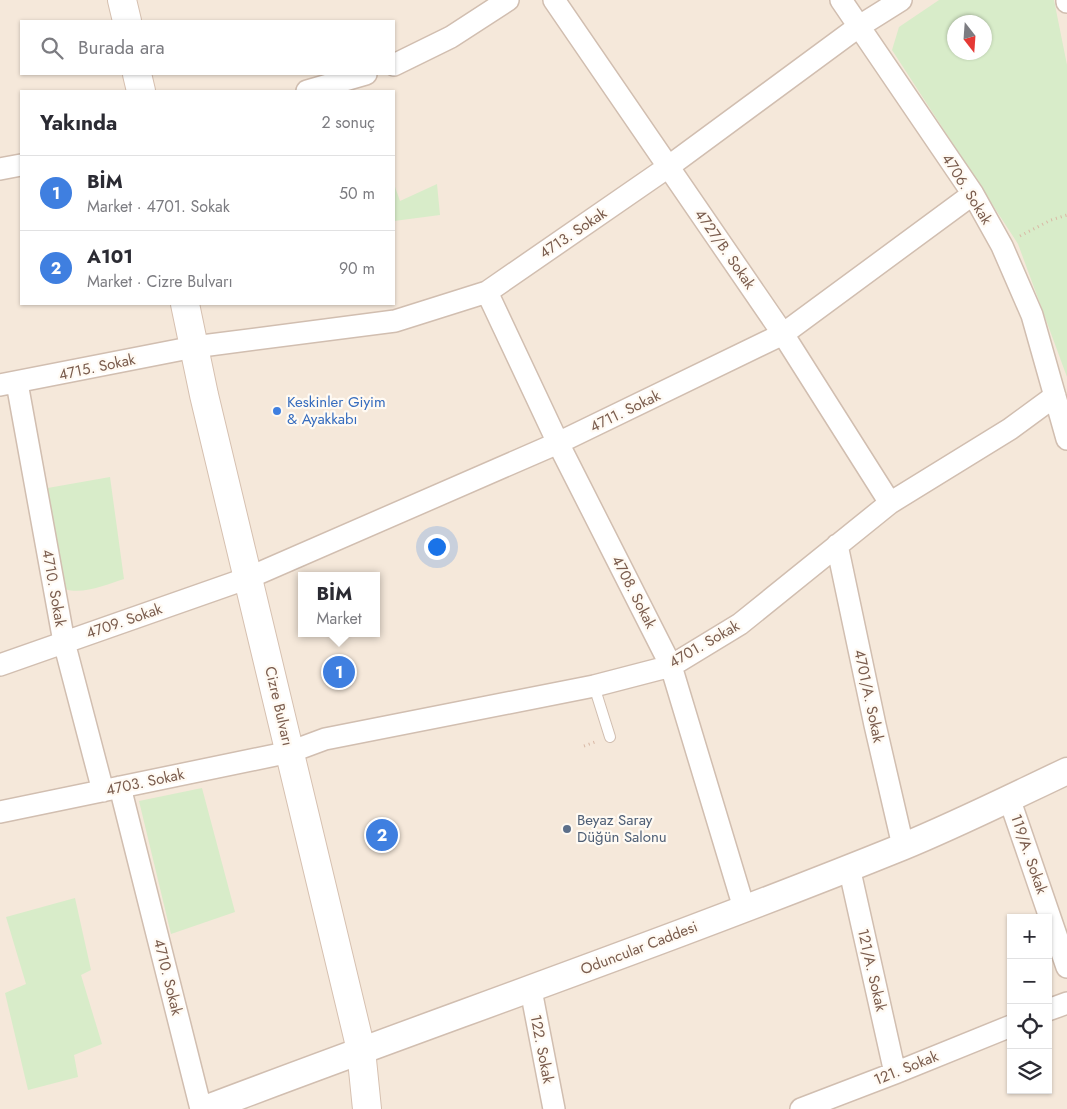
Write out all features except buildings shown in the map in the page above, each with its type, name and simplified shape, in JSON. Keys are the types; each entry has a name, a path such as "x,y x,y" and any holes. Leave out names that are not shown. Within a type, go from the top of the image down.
{"main road":[{"path":"122,0 127,20"},
{"path":"138,75 141,90"},
{"name":"Cizre Bulvarı","path":"185,305 248,578 361,1050 367,1109"}],"street":[{"path":"395,64 450,37 508,0"},
{"name":"4727/B. Sokak","path":"554,0 783,334 890,503"},
{"name":"4706. Sokak","path":"841,0 973,194 1002,246 1032,315 1067,439"},
{"name":"4713. Sokak","path":"194,347 395,321 487,292 668,167 858,27 901,0"},
{"path":"310,90 363,75"},
{"path":"0,168 20,165"},
{"name":"4711. Sokak","path":"248,578 558,443 783,334 973,194"},
{"name":"4708. Sokak","path":"487,292 558,443 670,666 744,908"},
{"name":"4715. Sokak","path":"8,384 194,347"},
{"name":"4710. Sokak","path":"8,384 64,642 111,789 201,1109"},
{"name":"4701. Sokak","path":"290,752 325,739 594,686 670,666 740,624 890,503 1010,429 1055,396"},
{"name":"4701/A. Sokak","path":"837,545 903,846"},
{"name":"4709. Sokak","path":"0,665 248,578"},
{"name":"4703. Sokak","path":"0,812 290,752"},
{"name":"Oduncular Caddesi","path":"205,1109 361,1050 531,990 903,846 1067,771"},
{"name":"119/A. Sokak","path":"1010,798 1067,967"},
{"name":"121/A. Sokak","path":"849,867 896,1073"},
{"name":"122. Sokak","path":"531,990 554,1109"},
{"path":"1052,1009 1067,1003"},
{"name":"121. Sokak","path":"800,1109 896,1073 1007,1028"}],"lane":[{"path":"594,686 610,737"}],"path":[{"path":"1002,246 1051,220 1067,215"}],"shaded area":[{"path":"0,0 1067,0 1067,1109 0,1109"}],"green space":[{"path":"939,0 1054,0 1067,65 1067,377 1018,244 892,50 899,27"},
{"path":"437,184 440,215 395,221 395,187 400,201"},
{"path":"110,477 124,579 85,590 77,591 62,588 42,489"},
{"path":"202,788 235,912 171,934 139,801"},
{"path":"75,898 91,970 81,975 102,1044 74,1055 78,1077 28,1090 5,993 26,984 6,917"}],"place":[{"name":"Keskinler Giyim & Ayakkabı","path":"277,411"},
{"name":"BİM","path":"339,672"},
{"name":"Beyaz Saray Düğün Salonu","path":"567,829"},
{"name":"A101","path":"382,835"}]}
